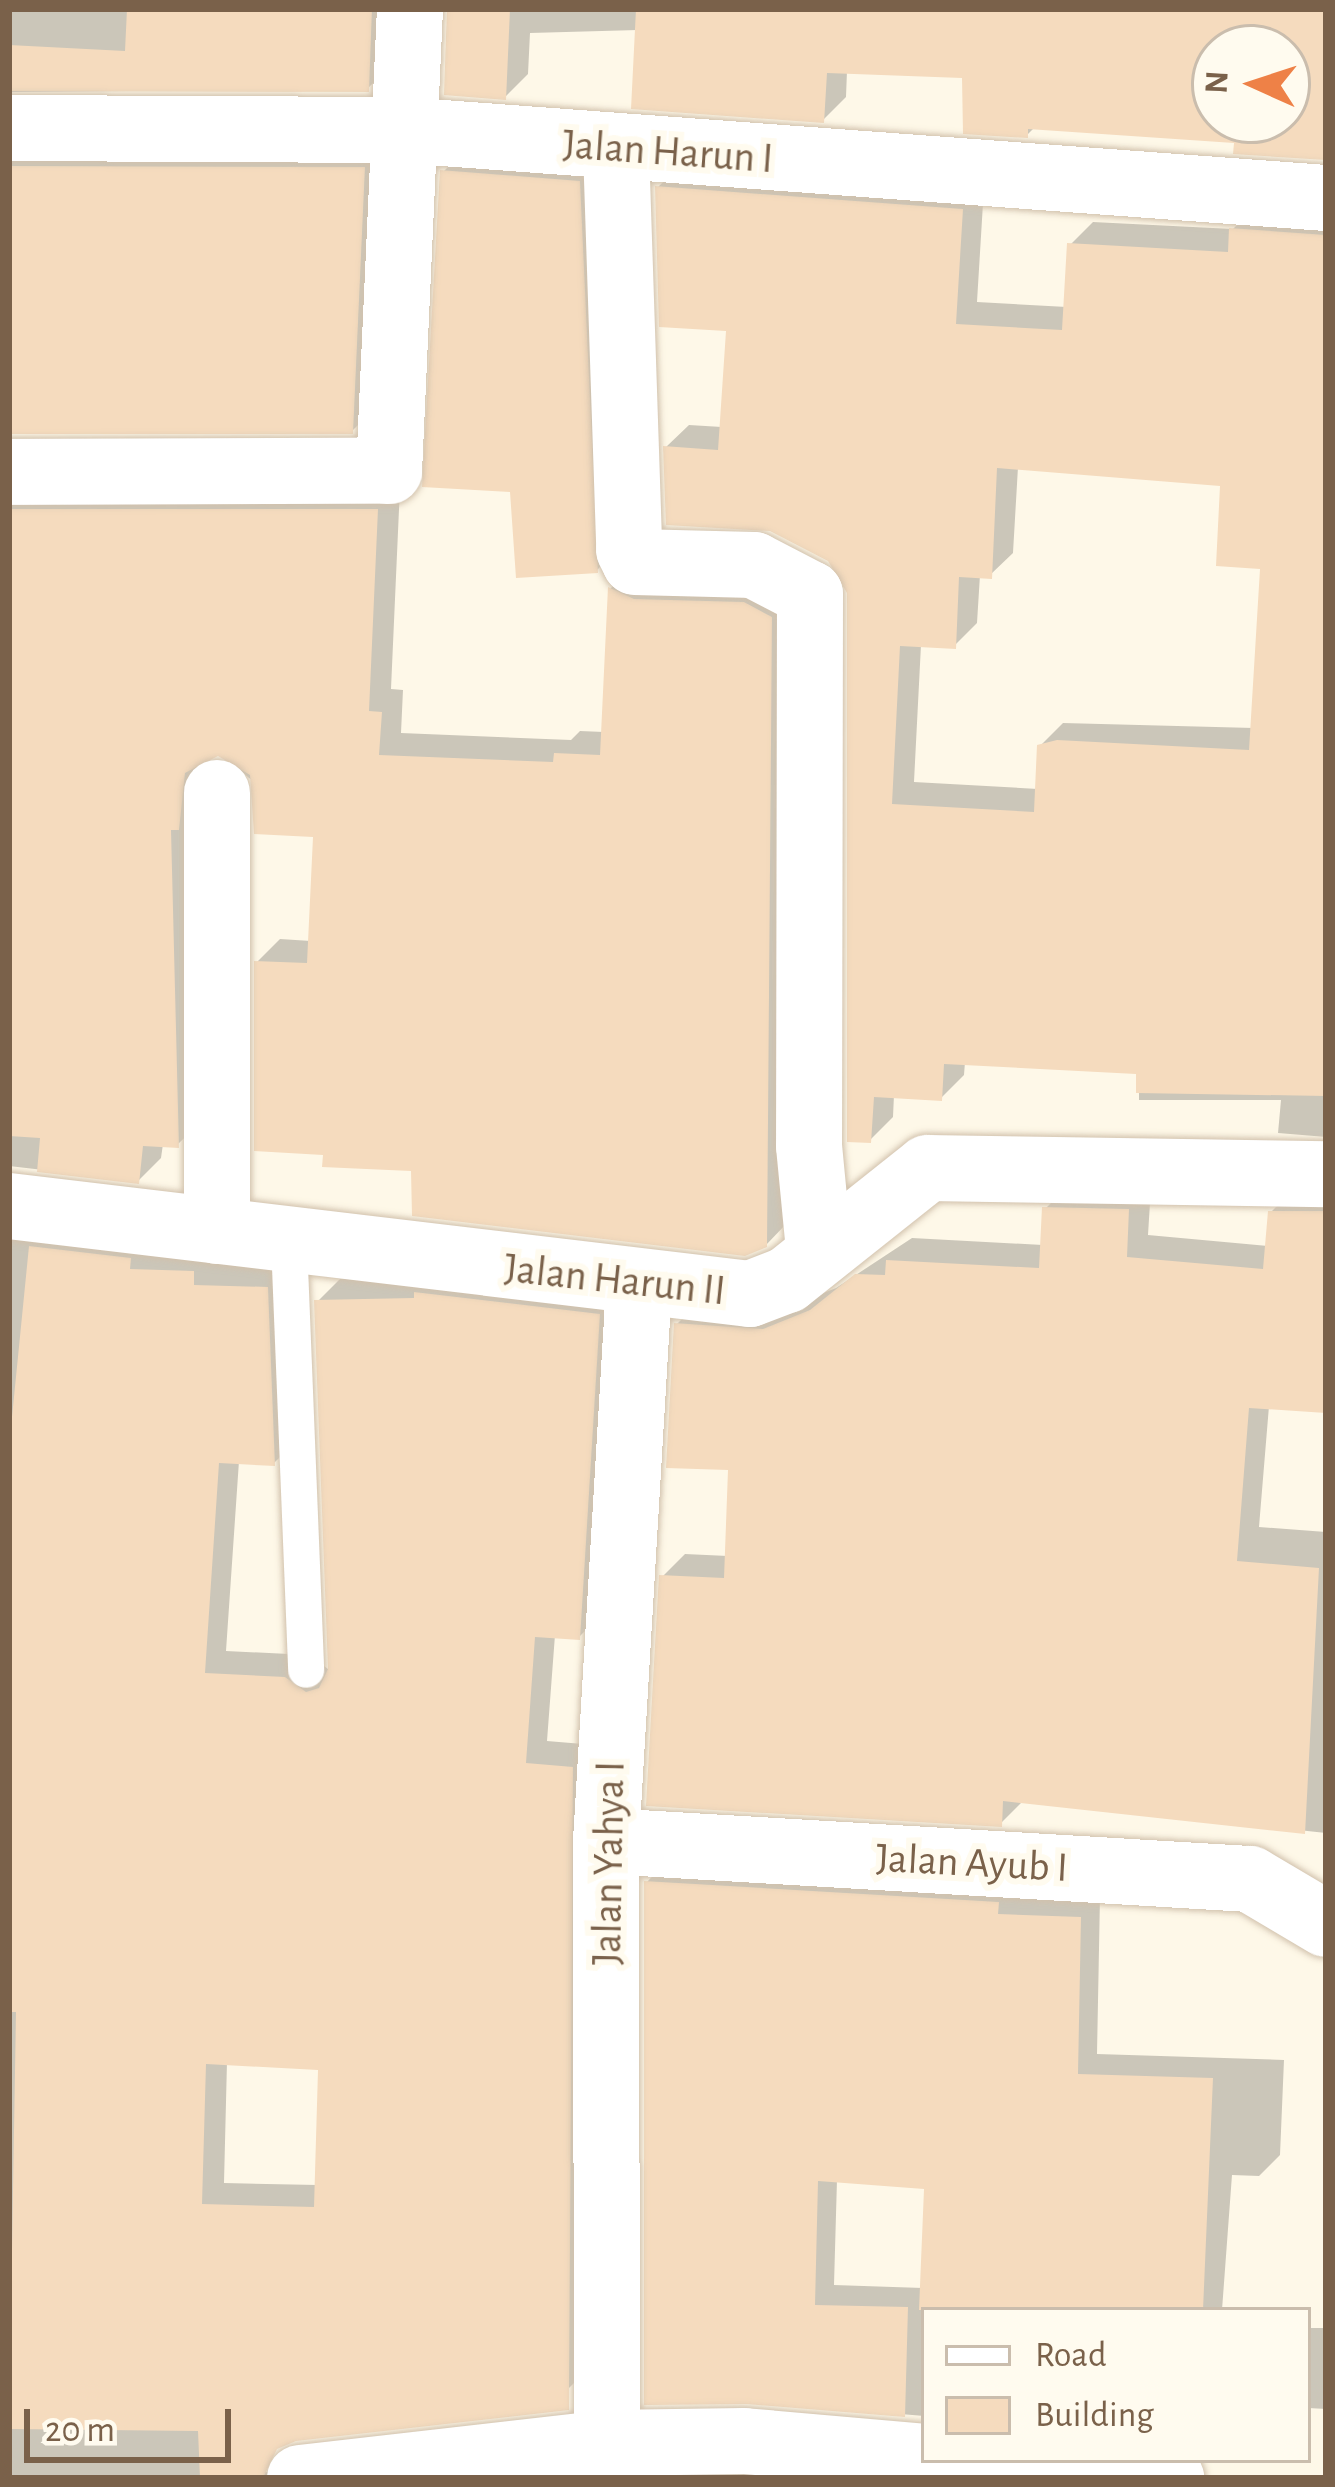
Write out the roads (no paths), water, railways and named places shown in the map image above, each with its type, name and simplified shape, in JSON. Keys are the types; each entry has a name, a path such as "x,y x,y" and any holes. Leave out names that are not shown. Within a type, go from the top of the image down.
{"street":[{"path":"9,472 388,471 410,9"},
{"name":"Jalan Harun I","path":"9,128 402,130 1326,197"},
{"path":"616,149 629,550 635,562 754,565 810,594 808,1146 819,1250"},
{"path":"217,793 217,1232"},
{"name":"Jalan Harun II","path":"9,1206 639,1285 750,1294 787,1280 928,1168 1326,1174"},
{"name":"Jalan Yahya I","path":"607,2443 606,1841 639,1285"},
{"name":"Jalan Ayub I","path":"606,1841 1250,1879 1326,1924"},
{"path":"300,2478 607,2443 744,2440 921,2456"},
{"path":"1002,2463 1171,2478"}],"lane":[{"path":"289,1242 306,1670"}]}
